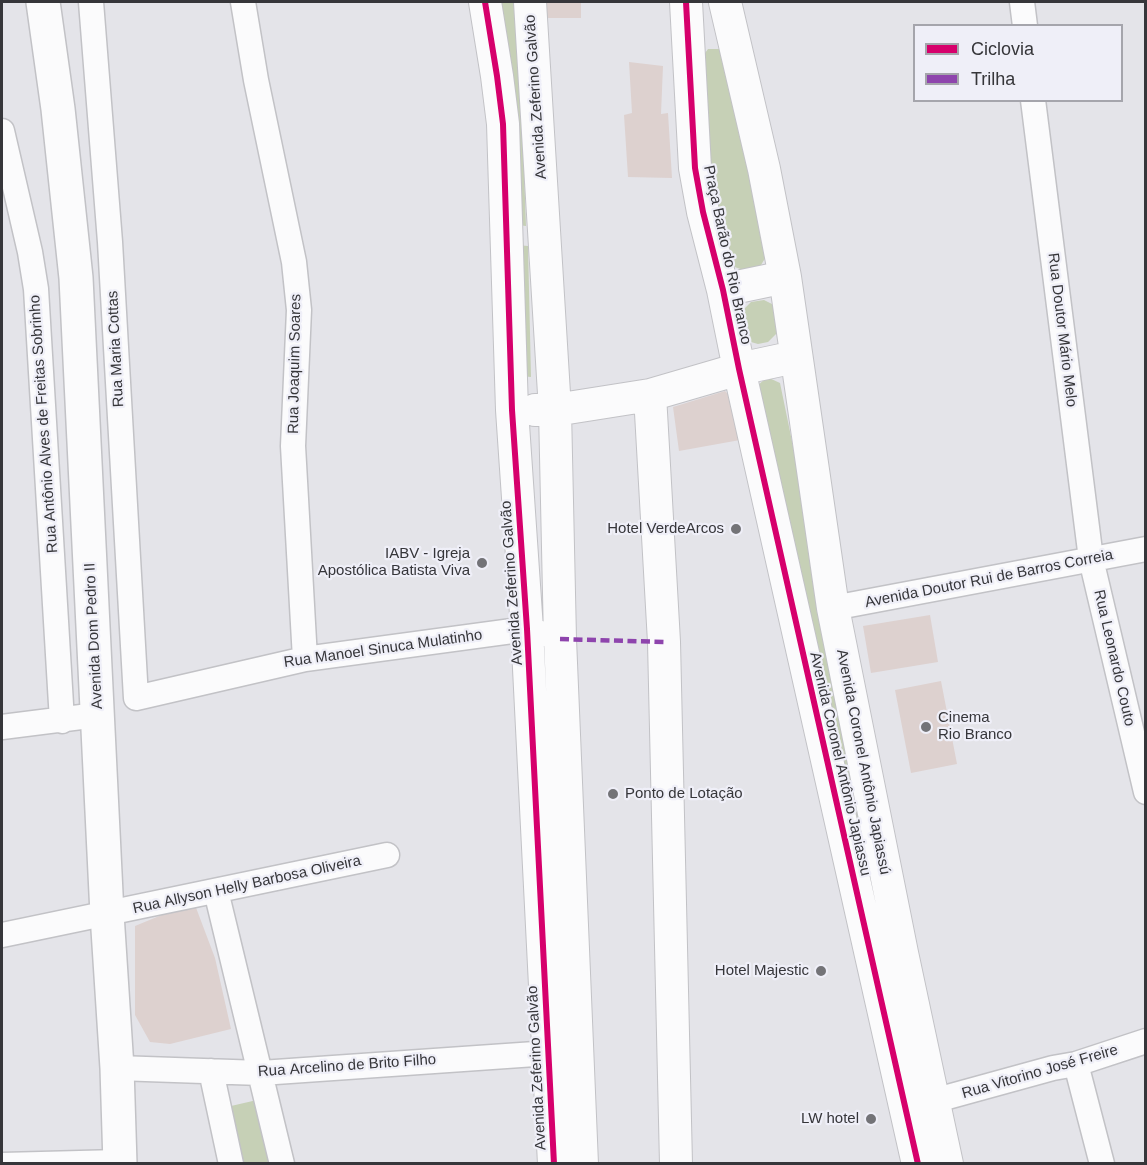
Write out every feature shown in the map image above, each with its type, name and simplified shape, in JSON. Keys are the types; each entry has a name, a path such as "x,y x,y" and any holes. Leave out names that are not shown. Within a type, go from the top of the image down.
{"main road":[{"name":"Avenida Dom Pedro II","path":"43,2 58,109 76,278 120,1160"}],"street":[{"name":"Rua Maria Cottas","path":"91,2 110,242 136,698"},
{"name":"Rua Joaquim Soares","path":"243,2 256,80 294,262 299,310 293,446 305,658"},
{"name":"Avenida Zeferino Galvão","path":"485,2 498,76 502,124 512,410 527,629 562,1053 582,1164"},
{"name":"Avenida Zeferino Galvão","path":"530,2 555,410 560,639 562,1053 554,1164"},
{"name":"Praça Barão do Rio Branco","path":"686,2 695,168 739,369"},
{"path":"512,410 555,410 650,395 739,369 795,357 785,277 764,169 725,2"},
{"path":"1022,2 1025,24"},
{"path":"687,46 698,36 710,30 721,32 735,41"},
{"name":"Rua Doutor Mário Melo","path":"1033,102 1090,560"},
{"name":"Rua Antônio Alves de Freitas Sobrinho","path":"2,131 30,252 36,289 62,721"},
{"path":"723,290 785,277"},
{"name":"Avenida Coronel Antônio Japiassú","path":"795,357 833,608 947,1164"},
{"name":"Avenida Coronel Antônio Japiassu","path":"739,369 918,1164"},
{"path":"650,395 664,642 676,1164"},
{"name":"Avenida Doutor Rui de Barros Correia","path":"833,608 1146,549"},
{"name":"Rua Leonardo Couto","path":"1090,560 1146,792"},
{"name":"Rua Manoel Sinuca Mulatinho","path":"136,698 305,658 527,629 560,639"},
{"path":"2,727 98,715"},
{"name":"Rua Allyson Helly Barbosa Oliveira","path":"107,914 387,855"},
{"path":"216,891 282,1164"},
{"path":"2,935 107,914"},
{"path":"871,959 902,953"},
{"name":"Rua Vitorino José Freire","path":"933,1101 1053,1068 1077,1064 1146,1041"},
{"name":"Rua Arcelino de Brito Filho","path":"117,1068 261,1073 562,1053"},
{"path":"1077,1064 1102,1164"},
{"path":"211,1071 231,1164"}],"lane":[{"path":"2,1159 120,1160"}],"green space":[{"path":"494,2 518,2 526,226 518,225"},
{"path":"708,49 725,49 770,250 761,265 746,271 732,266 722,254 698,63"},
{"path":"516,245 528,246 531,377 521,376"},
{"path":"764,300 778,307 778,332 768,342 758,344 751,342 738,327 741,312 751,302"},
{"path":"767,377 780,383 893,931 873,933 754,389"},
{"path":"257,1100 271,1163 243,1163 231,1106"}],"building":[{"path":"539,2 581,2 581,18 539,18"},
{"path":"629,62 663,66 661,114 668,113 672,178 628,177 624,115 632,113"},
{"path":"725,391 732,398 740,440 679,451 673,407"},
{"path":"930,615 938,662 871,673 863,626"},
{"name":"Cinema Rio Branco","path":"941,681 957,764 911,773 895,690"},
{"path":"195,905 215,958 231,1029 170,1044 150,1042 135,1015 135,926 169,912"}],"marked path":[{"path":"560,639 664,642"}],"cycle path":[{"path":"485,2 503,124 512,410 527,629 554,1164"},
{"path":"686,2 695,168 703,212 723,290 918,1164"}],"place":[{"name":"Hotel VerdeArcos","path":"736,529"},
{"name":"IABV - Igreja Apostólica Batista Viva","path":"482,563"},
{"name":"Cinema Rio Branco","path":"926,727"},
{"name":"Ponto de Lotação","path":"613,794"},
{"name":"Hotel Majestic","path":"821,971"},
{"name":"LW hotel","path":"871,1119"}]}
